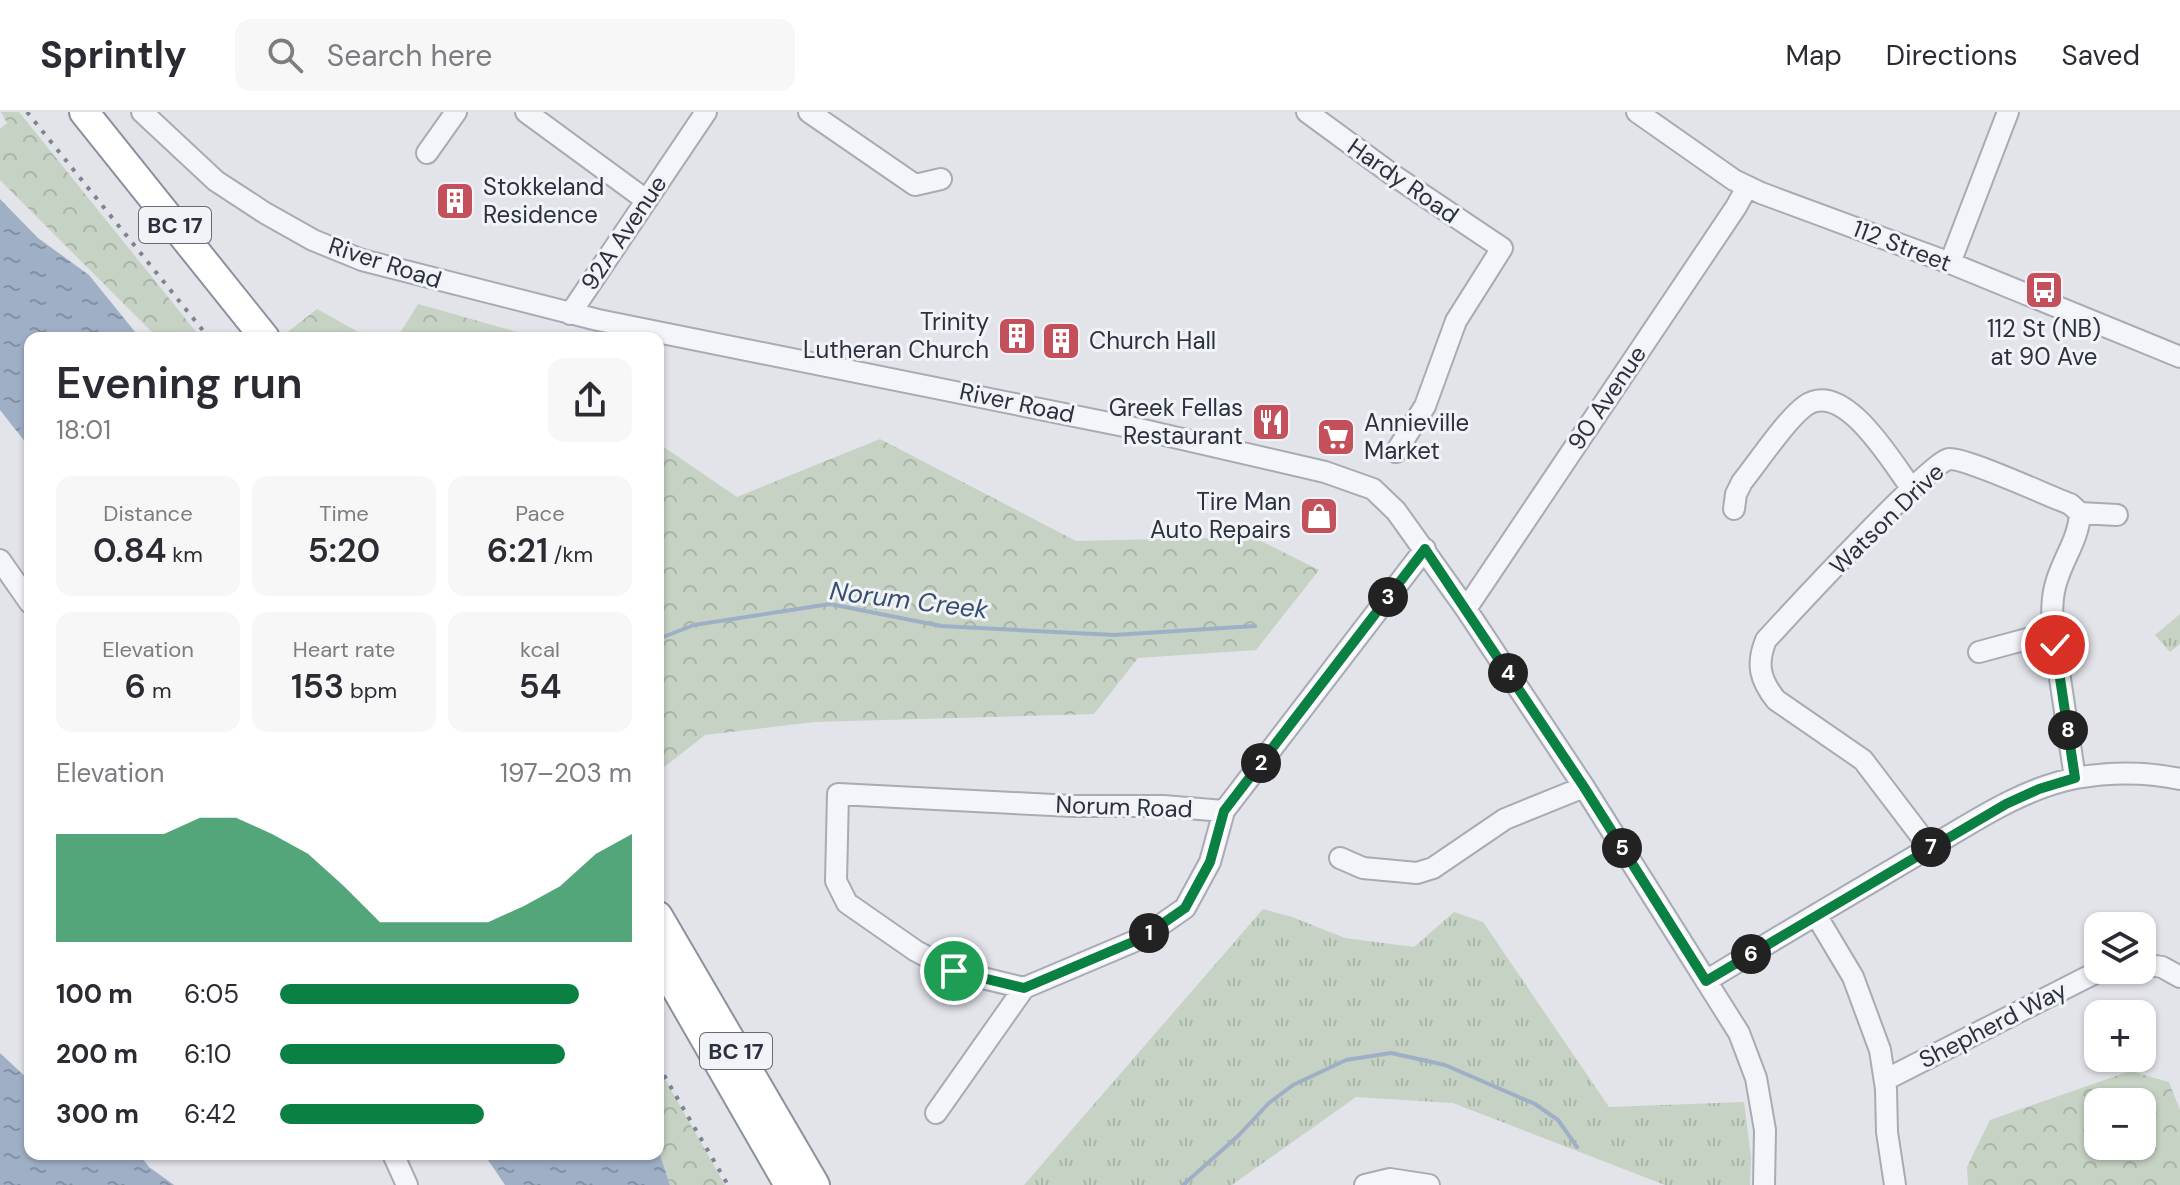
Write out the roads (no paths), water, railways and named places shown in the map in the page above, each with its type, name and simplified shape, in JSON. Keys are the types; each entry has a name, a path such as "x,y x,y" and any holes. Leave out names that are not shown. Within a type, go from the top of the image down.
{"highway":[{"name":"BC 17","path":"84,112 260,332"},
{"name":"BC 17","path":"108,112 284,332"},
{"name":"BC 17","path":"664,926 815,1185"},
{"name":"BC 17","path":"664,967 789,1185"}],"street":[{"name":"River Road","path":"142,112 216,181 313,240 390,268 570,314 659,332"},
{"path":"427,153 456,112"},
{"path":"526,112 646,200"},
{"name":"92A Avenue","path":"570,314 706,112"},
{"path":"809,112 915,185 941,179"},
{"name":"Hardy Road","path":"1307,112 1393,175 1502,248 1456,321 1425,406 1396,452"},
{"name":"112 Street","path":"1637,112 1747,187 1950,263 2180,357"},
{"path":"1950,263 2008,112"},
{"name":"90 Avenue","path":"1466,609 1747,187"},
{"name":"River Road","path":"664,333 1139,429 1338,476 1373,489 1396,511 1466,609 1584,787 1739,1033 1756,1078 1765,1130 1764,1185"},
{"path":"1734,509 1742,482 1795,417 1816,401 1828,401 1852,412 1912,489"},
{"name":"Watson Drive","path":"1930,848 1863,760 1776,700 1765,687 1759,667 1766,640 1935,466 1952,459 2070,504 2080,513"},
{"path":"2075,778 2053,632 2052,607 2056,581 2077,534 2080,513 2117,515"},
{"name":"Norum Road","path":"1024,988 954,971 916,951 847,903 836,881 838,794 1224,811 1425,549"},
{"path":"0,560 24,594"},
{"path":"1979,652 2053,632"},
{"path":"1706,981 2006,804 2039,789 2075,778 2118,773 2180,779"},
{"path":"1340,858 1363,868 1417,873 1433,868 1505,819 1584,787"},
{"path":"936,1113 1024,988 1142,938 1185,908 1210,862 1224,811"},
{"path":"1816,915 1853,977 1880,1050 1895,1185"},
{"path":"2156,966 2180,977"},
{"name":"Shepherd Way","path":"1885,1080 2084,979"},
{"path":"396,1160 407,1185"},
{"path":"1365,1185 1390,1179 1429,1185"}],"water":[{"path":"0,199 38,238 89,275 135,332 24,332 24,440 0,410"},
{"path":"0,1053 24,1075 24,1160 144,1160 174,1185 0,1185"},
{"path":"488,1160 662,1160 670,1185 505,1185"}],"waterway":[{"name":"Norum Creek","path":"664,637 694,625 830,604 941,626 1114,635 1255,626"},
{"path":"1183,1185 1238,1136 1269,1103 1293,1085 1346,1060 1391,1053 1445,1065 1535,1104 1558,1120 1577,1147"}],"railway":[{"path":"27,112 204,332"},
{"path":"664,1075 728,1185"}],"place":[{"name":"Stokkeland Residence","path":"455,201"},
{"name":"112 St (NB) at 90 Ave","path":"2044,290"},
{"name":"Trinity Lutheran Church","path":"1017,336"},
{"name":"Church Hall","path":"1061,341"},
{"name":"Greek Fellas Restaurant","path":"1271,422"},
{"name":"Annieville Market","path":"1336,437"},
{"name":"Tire Man Auto Repairs","path":"1319,516"}]}
